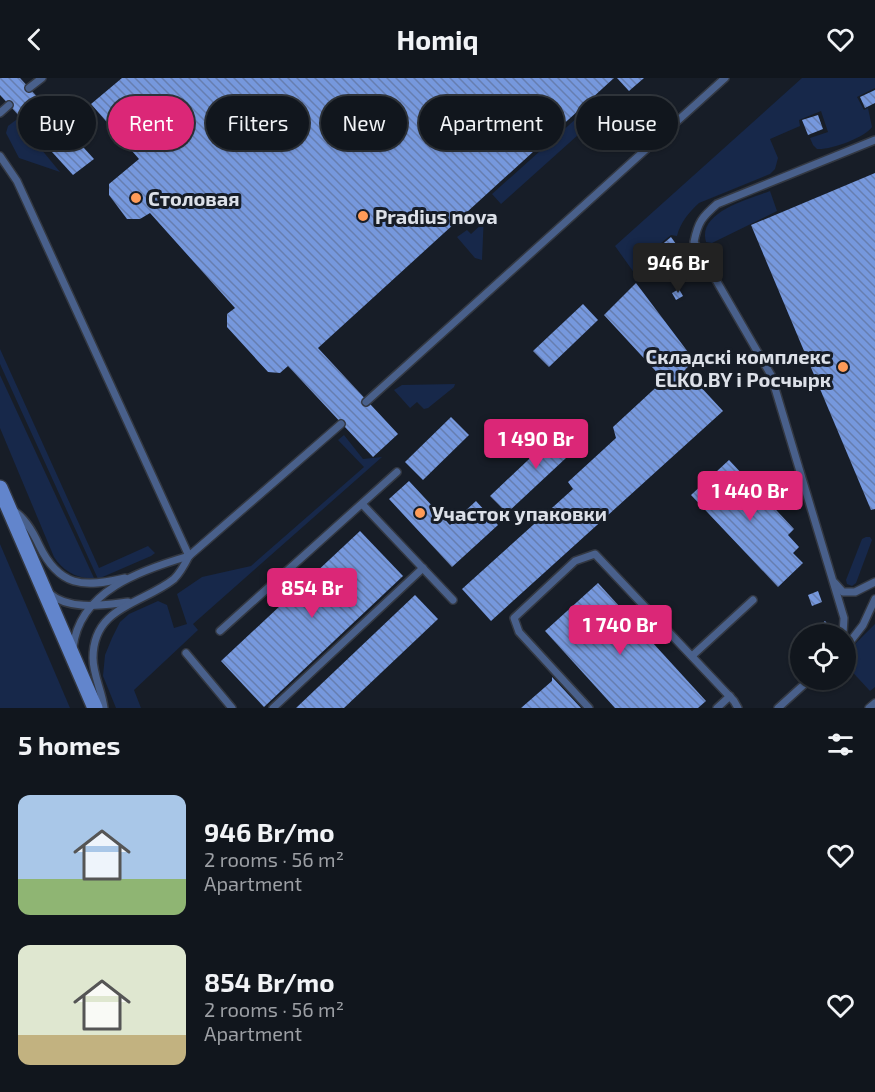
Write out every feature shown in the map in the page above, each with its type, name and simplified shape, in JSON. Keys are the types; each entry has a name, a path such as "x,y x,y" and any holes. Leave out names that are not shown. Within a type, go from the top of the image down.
{"main road":[{"path":"0,488 95,708"}],"lane":[{"path":"29,88 42,78"},
{"path":"366,402 725,78"},
{"path":"0,112 9,105"},
{"path":"844,624 844,618 771,375 694,242 702,216 717,204 875,140"},
{"path":"0,156 17,181 189,556"},
{"path":"9,508 20,515 32,530 46,559 56,572 68,579 77,583 99,585 136,576 189,556 341,424"},
{"path":"220,631 363,505 397,472"},
{"path":"363,505 453,600"},
{"path":"589,708 519,632 514,618 575,561 595,554 730,696 738,708"},
{"path":"104,708 93,657 97,636 103,624 129,602 174,579 189,556"},
{"path":"273,708 423,568"},
{"path":"72,655 74,632 91,605 104,593 136,576"},
{"path":"833,581 843,592 855,592 875,582"},
{"path":"43,587 55,598 72,604 129,602"},
{"path":"856,634 863,625 875,598"},
{"path":"692,656 753,600"},
{"path":"186,653 232,708"},
{"path":"778,708 798,690"},
{"path":"717,708 730,696"},
{"path":"869,708 875,702"}],"shaded area":[{"path":"802,78 875,78 875,88 857,97 864,110 868,108 872,127 847,142 830,148 817,149 810,138 828,132 821,111 799,120 800,126 770,139 778,158 775,169 770,174 699,203 685,218 677,236 671,235 655,248 660,256 635,274 615,246"},
{"path":"576,119 576,137 564,148 564,129"},
{"path":"16,120 18,121 18,150 42,150 60,172 19,158 6,133 8,126"},
{"path":"541,150 561,150 501,204 492,194"},
{"path":"770,191 777,211 712,243 706,242 705,232 709,222 717,215 738,203"},
{"path":"484,214 482,260 475,258 457,237 467,230 471,234 482,224 479,218"},
{"path":"0,349 99,568 148,546 155,553 151,556 98,579 0,364"},
{"path":"0,375 94,578 71,573 54,557 0,428"},
{"path":"455,384 424,409 417,402 410,408 394,390 402,385"},
{"path":"344,435 363,459 382,457 193,624 198,630 134,690 141,708 116,708 103,676 105,655 120,622 129,614 158,601 167,605 174,628 187,624 177,594 202,577 251,566 364,467 338,440"},
{"path":"866,537 872,540 856,583 852,586 847,584 846,580 862,539"},
{"path":"0,544 70,708 0,708"},
{"path":"875,624 875,687 870,691 856,676 856,643"}],"building":[{"path":"0,78 20,78 36,96 18,96 18,115 0,95"},
{"path":"122,78 614,78 594,96 576,96 576,113 564,124 564,96 419,96 419,150 535,150 318,348 398,434 373,457 288,366 280,373 268,372 227,327 227,314 235,308 150,213 140,219 127,219 109,195 109,184 139,159 131,150 194,150 194,96 108,96 108,123 96,110 96,100"},
{"path":"617,78 644,78 629,91"},
{"path":"875,90 875,103 865,108 860,97"},
{"path":"818,115 823,129 808,135 802,120"},
{"path":"50,150 86,150 94,159 73,175"},
{"name":"Складскі комплекс ELKO.BY і Росчырк","path":"875,173 875,509 871,510 751,225"},
{"path":"671,237 676,244 662,254 658,248"},
{"path":"636,283 694,360 685,370 723,411 491,621 462,589 573,489 568,482 616,438 613,427 664,380 604,315"},
{"path":"679,289 683,296 676,300 672,293"},
{"path":"583,304 598,320 549,367 533,351"},
{"path":"451,417 469,435 423,480 405,462"},
{"path":"564,426 581,444 507,513 490,496"},
{"path":"729,460 794,529 788,535 799,547 793,553 803,563 778,587 691,495"},
{"name":"Участок упаковки","path":"409,481 450,525 476,501 498,525 452,567 389,499"},
{"path":"360,531 403,576 264,707 221,661"},
{"path":"598,583 706,701 698,708 615,708 545,631"},
{"path":"818,591 822,602 812,606 808,595"},
{"path":"415,595 438,619 344,708 296,708"},
{"path":"552,677 581,708 521,708 552,681"}],"place":[{"name":"Столовая","path":"136,198"},
{"name":"Pradius nova","path":"363,216"},
{"name":"Складскі комплекс ELKO.BY і Росчырк","path":"843,367"},
{"name":"Участок упаковки","path":"420,513"}]}
